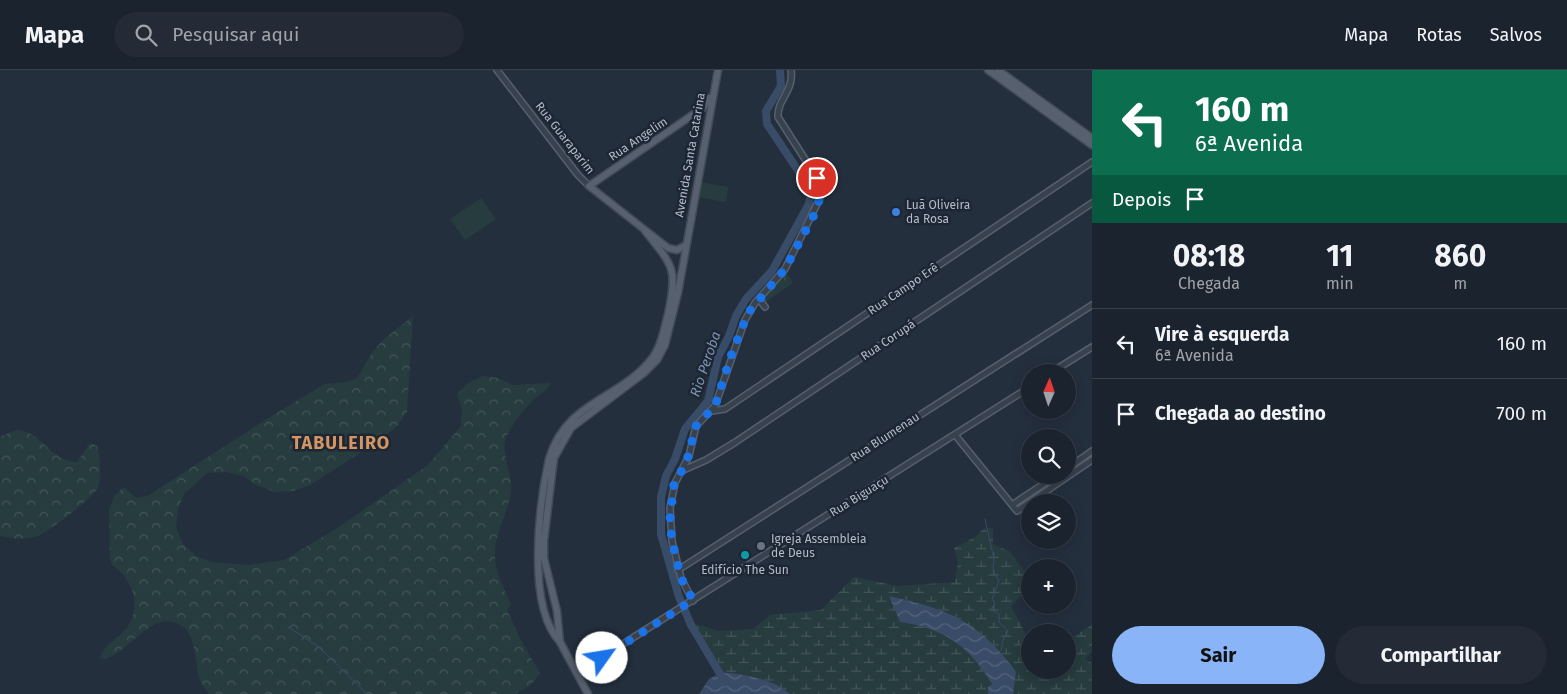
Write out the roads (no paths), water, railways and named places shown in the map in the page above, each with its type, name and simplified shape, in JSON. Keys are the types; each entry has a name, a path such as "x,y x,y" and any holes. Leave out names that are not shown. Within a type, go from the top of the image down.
{"main road":[{"name":"Avenida Santa Catarina","path":"700,110 708,102 716,70"},
{"name":"Avenida Santa Catarina","path":"560,642 556,606 544,558 551,471 558,448 577,422 644,373 661,354 673,317 716,70"},
{"path":"988,70 1092,145"},
{"path":"998,70 1092,138"},
{"name":"Rua Angelim","path":"588,186 700,110"},
{"name":"Rua Guaraparim","path":"588,186 645,231 674,251 686,245"},
{"name":"Rua Guaraparim","path":"645,231 671,265"},
{"name":"Avenida Santa Catarina","path":"588,694 555,636 545,610 539,584 539,541 546,470 552,447 570,419 636,374 654,356 663,332 673,287 671,265"},
{"path":"539,584 544,580 549,581"},
{"path":"545,610 552,610 556,606"}],"street":[{"name":"Rua Guaraparim","path":"497,70 588,186"},
{"path":"693,600 678,570 670,519 672,491 680,471 689,456 696,426 712,410 743,325 759,299 785,269 820,198 817,178 778,117 779,108 792,85 791,70"},
{"name":"Rua Campo Erê","path":"712,410 724,408 1092,162"},
{"name":"Rua Corupá","path":"680,471 706,460 734,443 1092,203"},
{"path":"759,299 765,307"},
{"name":"Rua Blumenau","path":"678,570 1092,305"},
{"path":"1065,364 1092,347"},
{"name":"Rua Biguaçu","path":"577,673 956,436 1021,393"},
{"path":"956,436 1018,511 1092,460"},
{"path":"1076,462 1092,451"},
{"path":"1012,504 1042,484"}],"water":[{"path":"889,596 929,606 976,629 1003,655 1016,672 1013,694 988,694 988,687 992,684 974,659 964,649 942,634 916,625 900,622"},
{"path":"722,672 767,681 790,694 699,694 709,679"}],"waterway":[{"name":"Rio Peroba","path":"725,682 691,625 679,597 661,534 661,497 666,476 675,459 685,429 708,401 718,357 729,336 736,316 746,299 772,271 809,204 811,190 767,124 766,111 781,86 780,70"},
{"path":"985,519 994,559 993,570 999,581 992,599 995,603 991,610 999,614 999,622 1008,631 1003,640 1001,651"},
{"path":"288,627 319,647 367,694"}],"place":[{"name":"Luã Oliveira da Rosa","path":"896,212"},
{"name":"Igreja Assembleia de Deus","path":"761,546"},
{"name":"Edifício The Sun","path":"745,555"}],"district":[{"name":"TABULEIRO","path":"341,443"}]}
